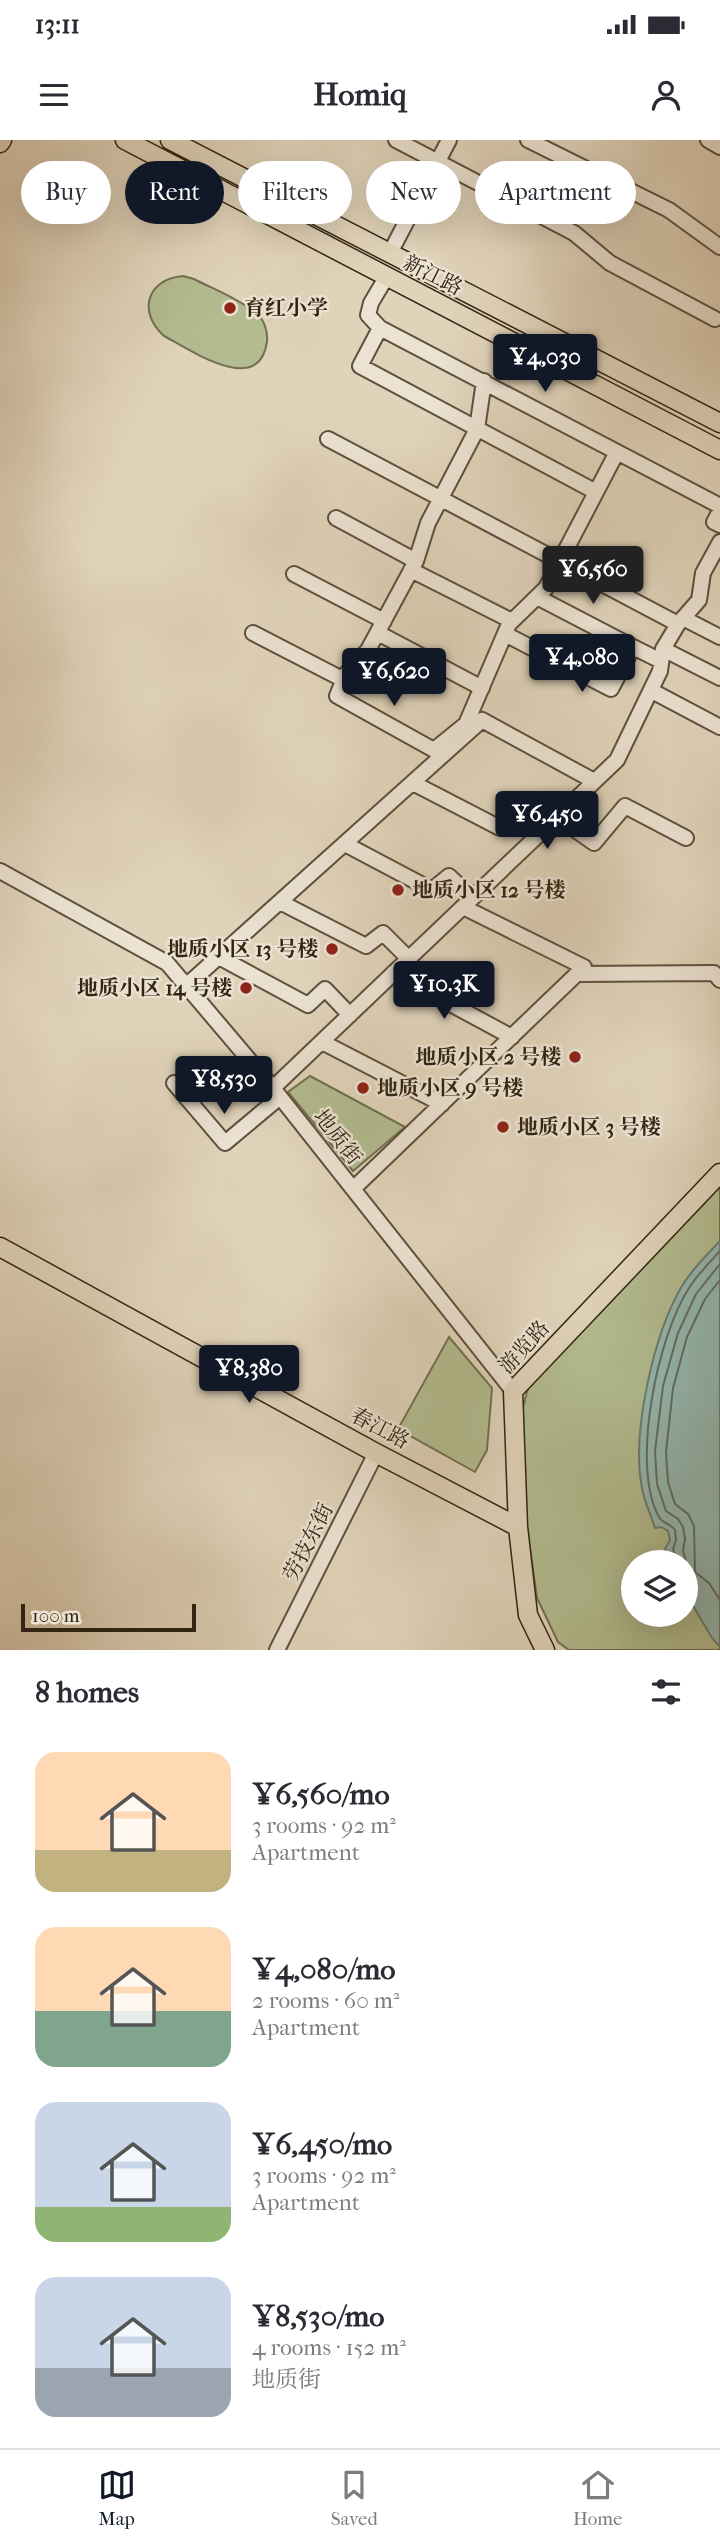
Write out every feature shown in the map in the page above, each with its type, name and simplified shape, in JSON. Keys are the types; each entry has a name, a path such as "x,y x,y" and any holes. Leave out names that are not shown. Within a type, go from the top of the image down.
{"main road":[{"name":"新江路","path":"125,140 720,450"},
{"name":"新江路","path":"170,140 720,423"},
{"name":"游览路","path":"545,1650 528,1615 518,1527 513,1391 720,1173"},
{"name":"春江路","path":"0,1247 376,1453 518,1527"}],"street":[{"path":"396,140 436,161"},
{"path":"438,161 449,140"},
{"path":"528,140 669,210 720,247"},
{"path":"708,140 720,147"},
{"path":"461,174 574,233 610,263 715,318"},
{"path":"390,253 405,224"},
{"path":"387,276 371,303 368,315 380,328 720,508 714,522 720,525"},
{"path":"380,328 360,366 596,492"},
{"path":"484,382 477,429 429,523 413,565 381,627 368,650 346,674 337,696 434,750 466,724 512,621 546,587 617,452"},
{"path":"328,439 560,562 720,638"},
{"path":"336,518 512,621"},
{"path":"174,1083 225,1143 276,1093 322,1042 617,760 652,691 660,671 662,655 680,621 699,600 704,573 718,549"},
{"path":"294,574 482,688"},
{"path":"537,597 633,647 662,655 720,678"},
{"path":"253,633 344,680"},
{"path":"505,634 611,689 633,647"},
{"path":"652,691 720,727"},
{"path":"186,986 482,720 594,781"},
{"path":"412,783 500,828 517,814 538,835"},
{"path":"557,817 594,843 625,806 686,838"},
{"path":"345,844 432,890 449,876 468,902 584,967 353,1189"},
{"name":"地质街","path":"0,871 167,963 276,1093 513,1391"},
{"path":"280,902 366,946 383,933 409,959"},
{"path":"219,957 308,1005 325,989 350,1015"},
{"path":"393,973 512,1037"},
{"path":"578,974 714,973 720,980"},
{"path":"322,1042 442,1104"},
{"name":"劳技东街","path":"277,1650 376,1453"}],"green space":[{"path":"183,276 233,298 259,316 265,326 267,342 261,358 251,367 237,368 205,358 164,336 156,327 149,307 154,290 171,278"},
{"path":"310,1076 405,1127 353,1171 288,1092"},
{"path":"720,1178 720,1650 569,1650 558,1642 537,1598 521,1483 517,1431 532,1372"},
{"path":"449,1337 492,1388 487,1450 475,1472 398,1429"}],"water":[{"path":"720,1241 720,1647 698,1614 698,1550 665,1550 670,1540 668,1531 661,1527 655,1528 643,1493 639,1465 642,1412 654,1356 672,1306 686,1280"}],"place":[{"name":"育红小学","path":"230,308"},
{"name":"地质小区 12 号楼","path":"398,890"},
{"name":"地质小区 13 号楼","path":"332,949"},
{"name":"地质小区 14 号楼","path":"246,988"},
{"name":"地质小区 2 号楼","path":"575,1057"},
{"name":"地质小区 9 号楼","path":"363,1088"},
{"name":"地质小区 3 号楼","path":"503,1127"}]}
